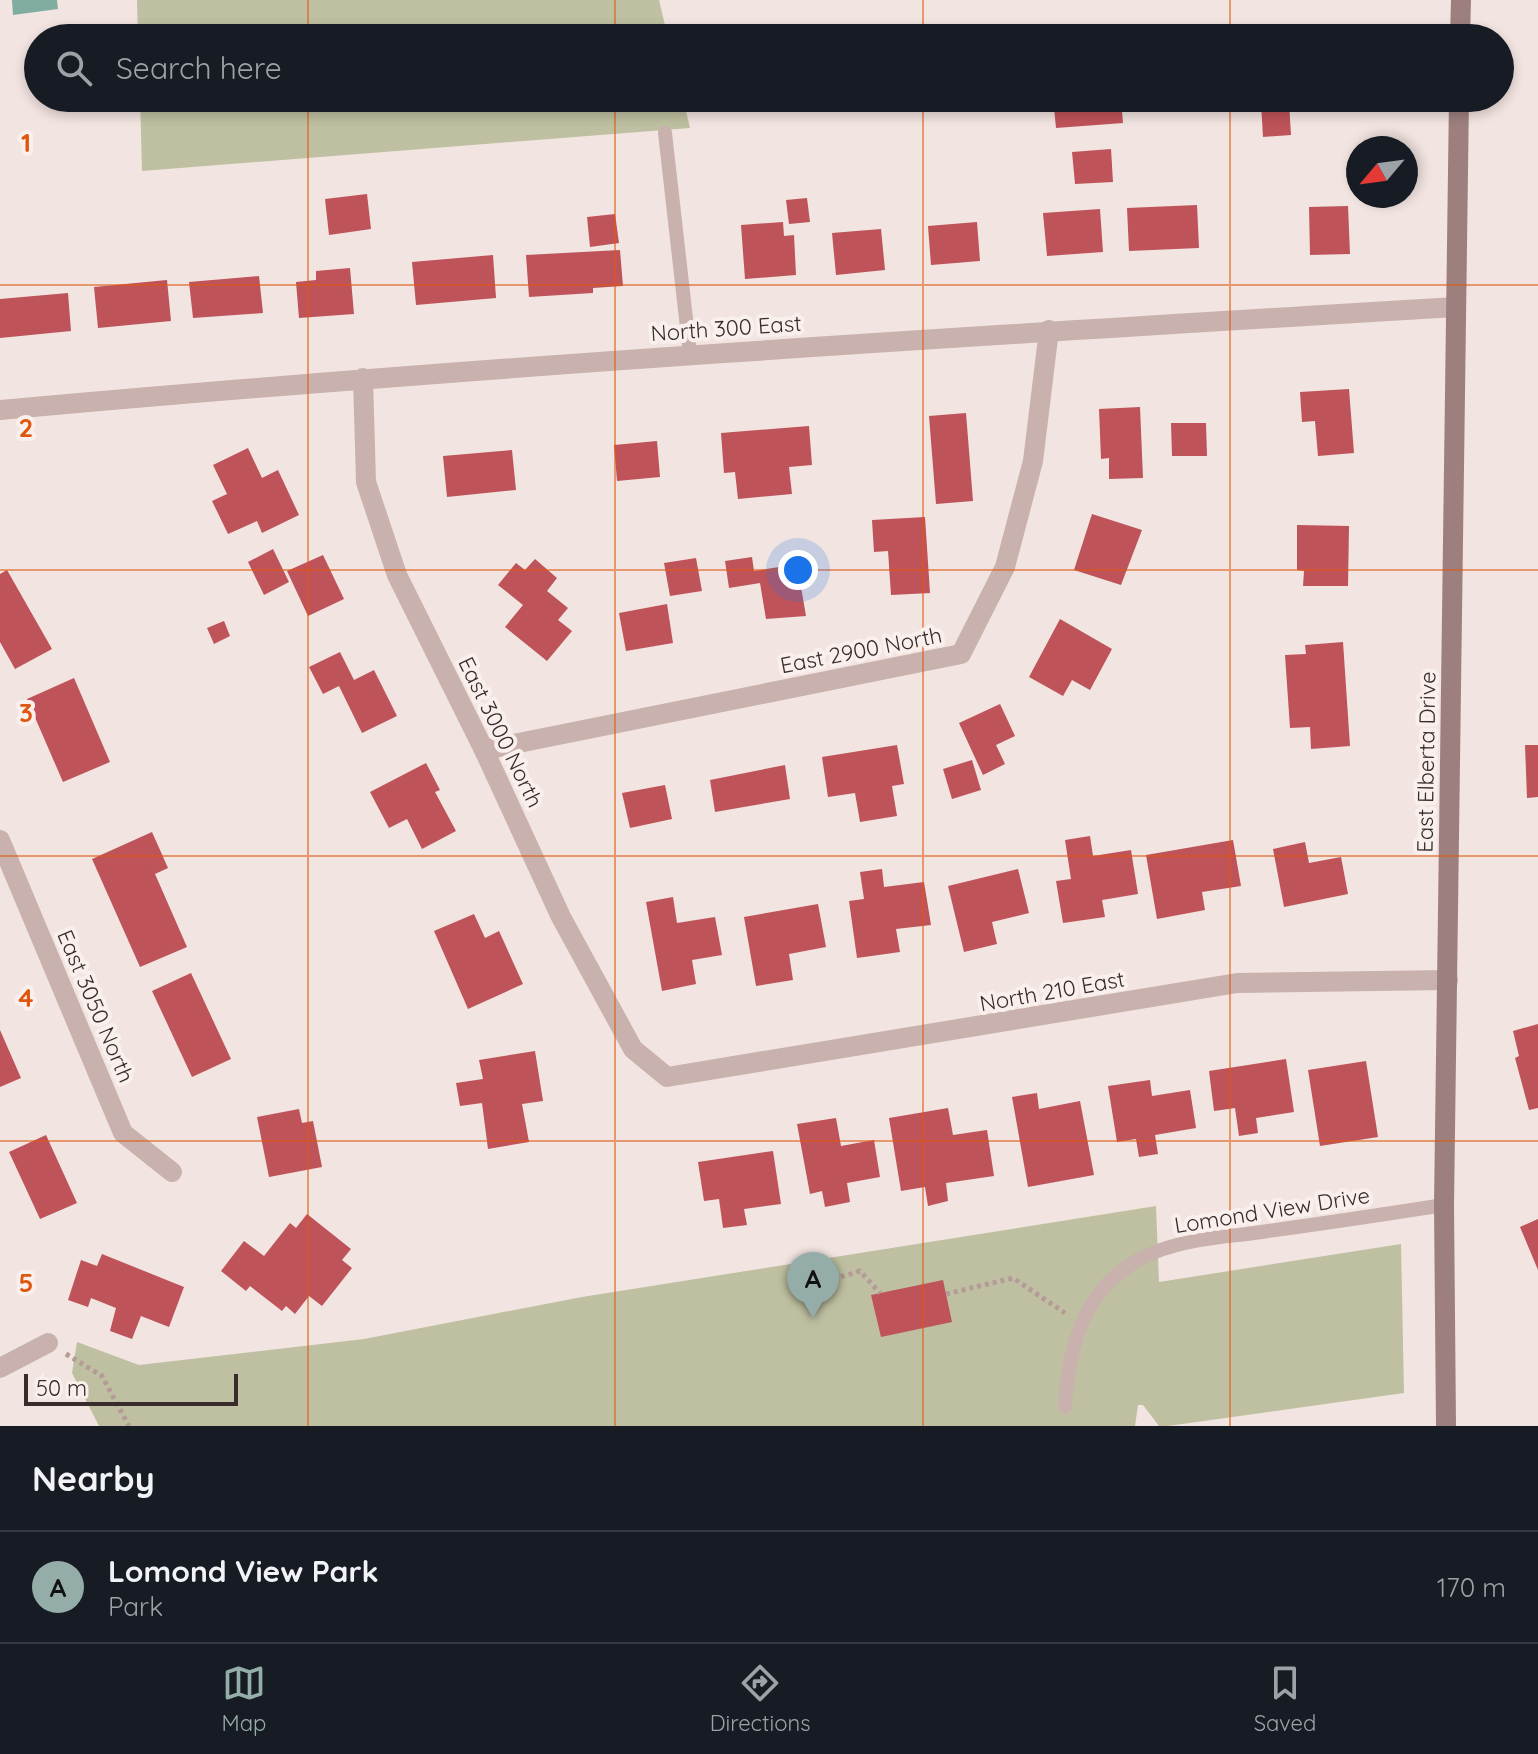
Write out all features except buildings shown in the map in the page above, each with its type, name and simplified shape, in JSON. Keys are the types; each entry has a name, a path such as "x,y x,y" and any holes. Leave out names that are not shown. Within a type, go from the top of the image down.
{"main road":[{"path":"1460,24 1461,0"},
{"name":"East Elberta Drive","path":"1446,1426 1444,1205 1459,112"}],"street":[{"name":"North 300 East","path":"0,410 363,378 690,354 1456,307"},
{"name":"East 2900 North","path":"484,750 961,654 1005,567 1033,461 1049,330"},
{"name":"East 3000 North","path":"363,378 366,482 397,575 484,750 561,917 633,1049 667,1077"},
{"name":"East 3050 North","path":"0,840 123,1133 172,1172"},
{"name":"North 210 East","path":"667,1077 1237,983 1448,980"},
{"path":"0,1368 48,1343"}],"lane":[{"path":"665,133 690,354"},
{"name":"Lomond View Drive","path":"1065,1407 1067,1364 1079,1323 1091,1302 1129,1263 1176,1245 1444,1205"}],"path":[{"path":"818,1284 860,1271 880,1293"},
{"path":"946,1294 1013,1278 1079,1323"},
{"path":"48,1343 102,1376 129,1426"}],"green space":[{"path":"137,0 659,0 665,24 138,24"},
{"path":"140,112 686,112 690,128 142,171"},
{"path":"1156,1206 1159,1282 1401,1244 1404,1393 1168,1426 1159,1426 1143,1405 1138,1405 1135,1426 99,1426 72,1373 77,1342 139,1365 364,1339 582,1297"}],"water":[{"path":"12,0 57,0 58,9 13,15"}],"place":[{"name":"Lomond View Park","path":"813,1318"}]}
